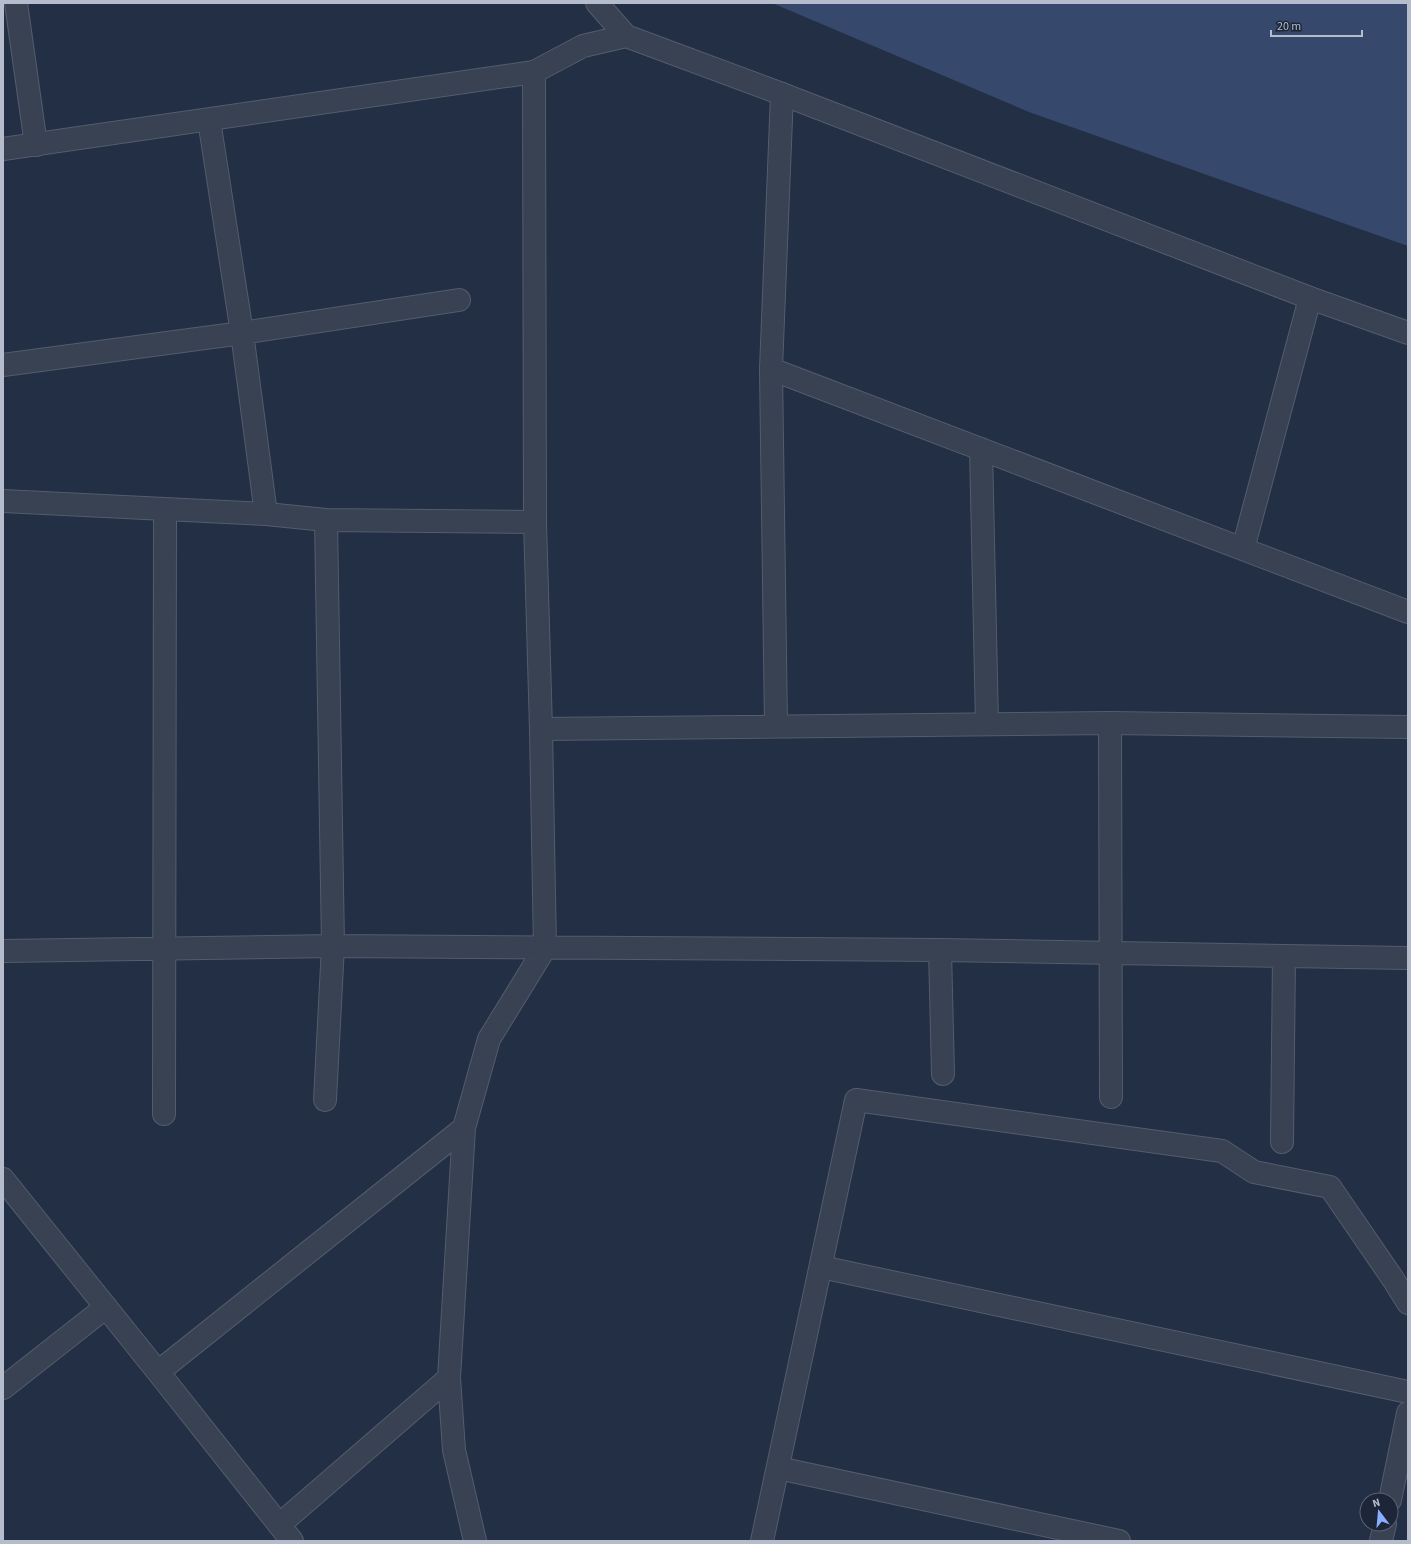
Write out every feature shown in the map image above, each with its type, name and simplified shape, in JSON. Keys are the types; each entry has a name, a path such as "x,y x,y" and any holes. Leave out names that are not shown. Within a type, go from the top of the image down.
{"street":[{"path":"16,3 36,144"},
{"path":"597,3 626,36 782,94 1310,298 1408,333"},
{"path":"3,149 534,72 583,46 626,36"},
{"path":"475,1541 454,1450 449,1378 464,1128 489,1039 545,948 535,522 534,72"},
{"path":"776,726 771,369 782,94"},
{"path":"209,120 242,333 266,514"},
{"path":"1243,549 1310,298"},
{"path":"3,365 242,333 459,300"},
{"path":"771,369 1408,612"},
{"path":"981,449 987,724"},
{"path":"3,501 266,514 326,520 535,522"},
{"path":"164,509 164,1114"},
{"path":"325,1100 333,946 326,520"},
{"path":"541,729 1110,723 1408,726"},
{"path":"1110,723 1111,1097"},
{"path":"3,951 333,946 940,950 1408,958"},
{"path":"940,950 942,1074"},
{"path":"1282,1142 1284,956"},
{"path":"762,1541 856,1100 1222,1152 1254,1172 1330,1187 1393,1278 1408,1303"},
{"path":"158,1372 464,1128"},
{"path":"3,1179 285,1533 449,1378"},
{"path":"821,1267 1408,1392"},
{"path":"3,1388 106,1307"},
{"path":"1392,1492 1408,1413"},
{"path":"778,1468 1119,1541"}],"water":[{"path":"772,3 1408,3 1408,246 1029,112"}]}
